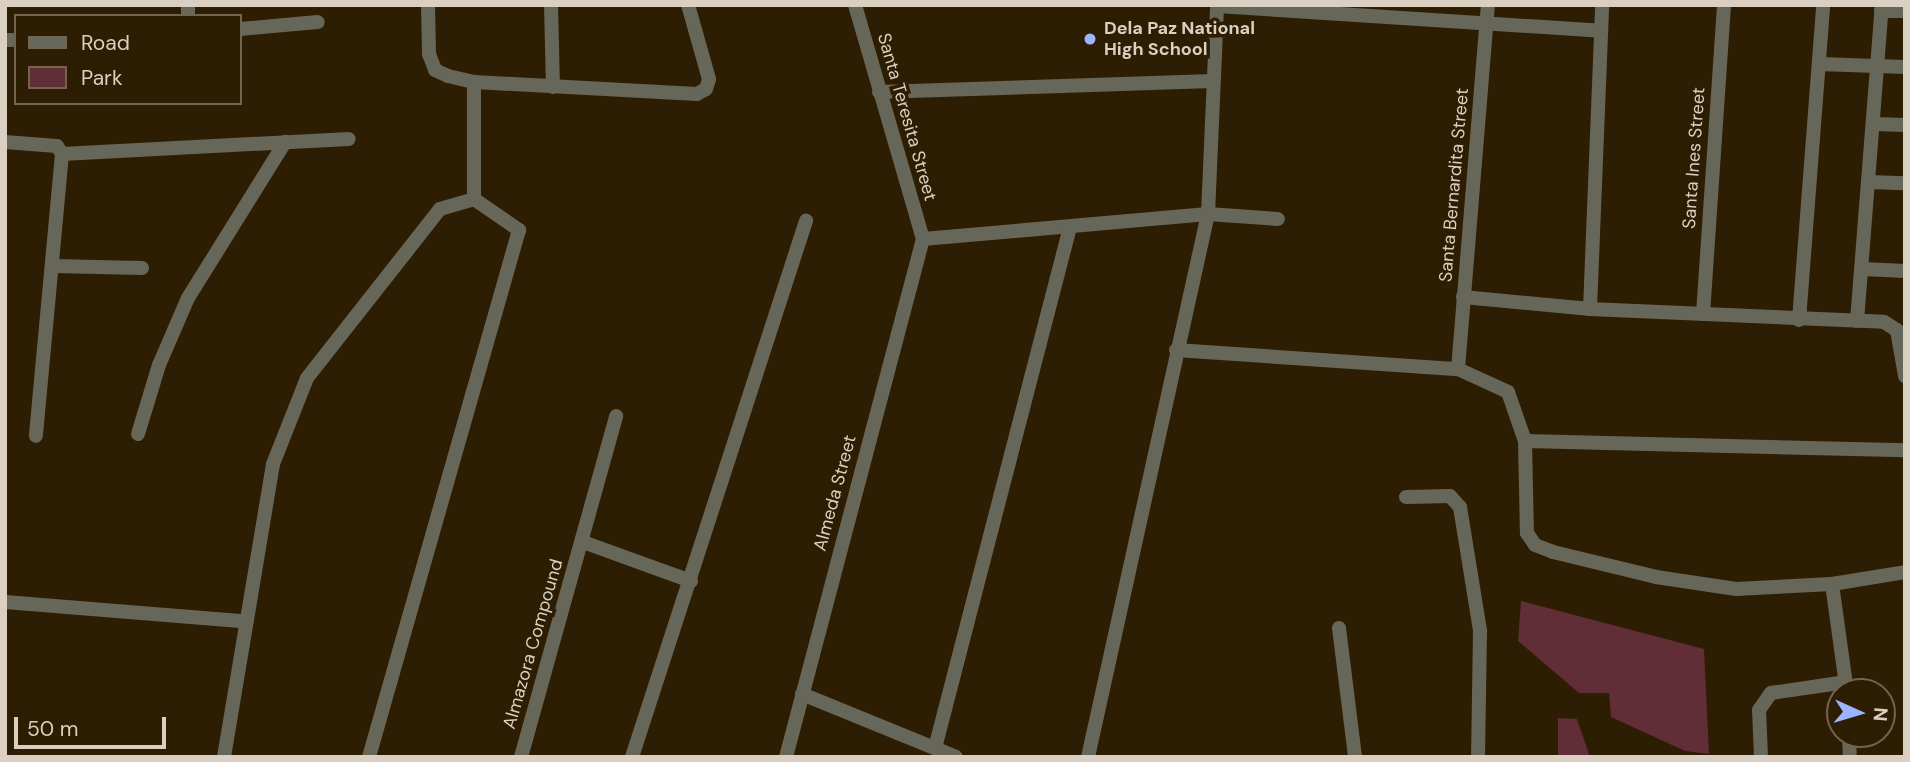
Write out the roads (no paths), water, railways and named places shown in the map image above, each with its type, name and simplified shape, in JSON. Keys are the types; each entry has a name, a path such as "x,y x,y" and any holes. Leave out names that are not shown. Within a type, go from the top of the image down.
{"street":[{"path":"428,5 429,54 435,69 474,82 697,94 706,89 709,79 688,5"},
{"path":"551,5 553,87"},
{"name":"Santa Teresita Street","path":"855,5 923,239"},
{"name":"Santa Bernardita Street","path":"1458,369 1488,5"},
{"path":"1590,309 1602,5"},
{"name":"Santa Ines Street","path":"1703,314 1724,5"},
{"path":"1799,320 1823,5"},
{"path":"1088,757 1208,214 1217,6 1601,31"},
{"path":"1857,321 1881,8 1905,11"},
{"path":"242,29 318,22"},
{"path":"1819,64 1905,67"},
{"path":"879,92 1213,80"},
{"path":"474,82 474,199"},
{"path":"1874,124 1905,125"},
{"path":"62,154 349,139"},
{"path":"5,142 57,146 62,154 36,436"},
{"path":"138,434 159,365 188,298 285,142"},
{"path":"1869,182 1905,183"},
{"path":"224,757 234,714 243,621 273,464 307,378 440,209 474,199"},
{"path":"369,757 519,229 474,199"},
{"path":"923,239 1208,214 1278,219"},
{"path":"632,757 806,221"},
{"path":"934,748 1070,227"},
{"name":"Almeda Street","path":"786,757 923,239"},
{"path":"52,266 142,268"},
{"path":"1863,269 1905,271"},
{"path":"1463,297 1590,309 1892,324 1897,330 1905,376"},
{"path":"1176,350 1458,369 1508,392 1525,441 1527,533 1535,545 1656,577 1736,589 1832,584 1905,572"},
{"name":"Almazora Compound","path":"521,757 616,416"},
{"path":"1525,441 1905,450"},
{"path":"1406,497 1450,496 1460,507 1480,631 1478,757"},
{"name":"Almazora Compound","path":"583,542 691,581"},
{"path":"1832,584 1845,678"},
{"path":"5,602 243,621"},
{"path":"1339,628 1355,757"},
{"path":"1761,757 1761,701 1771,693 1826,689"},
{"path":"802,694 956,757"}],"place":[{"name":"Dela Paz National High School","path":"1090,39"}]}
